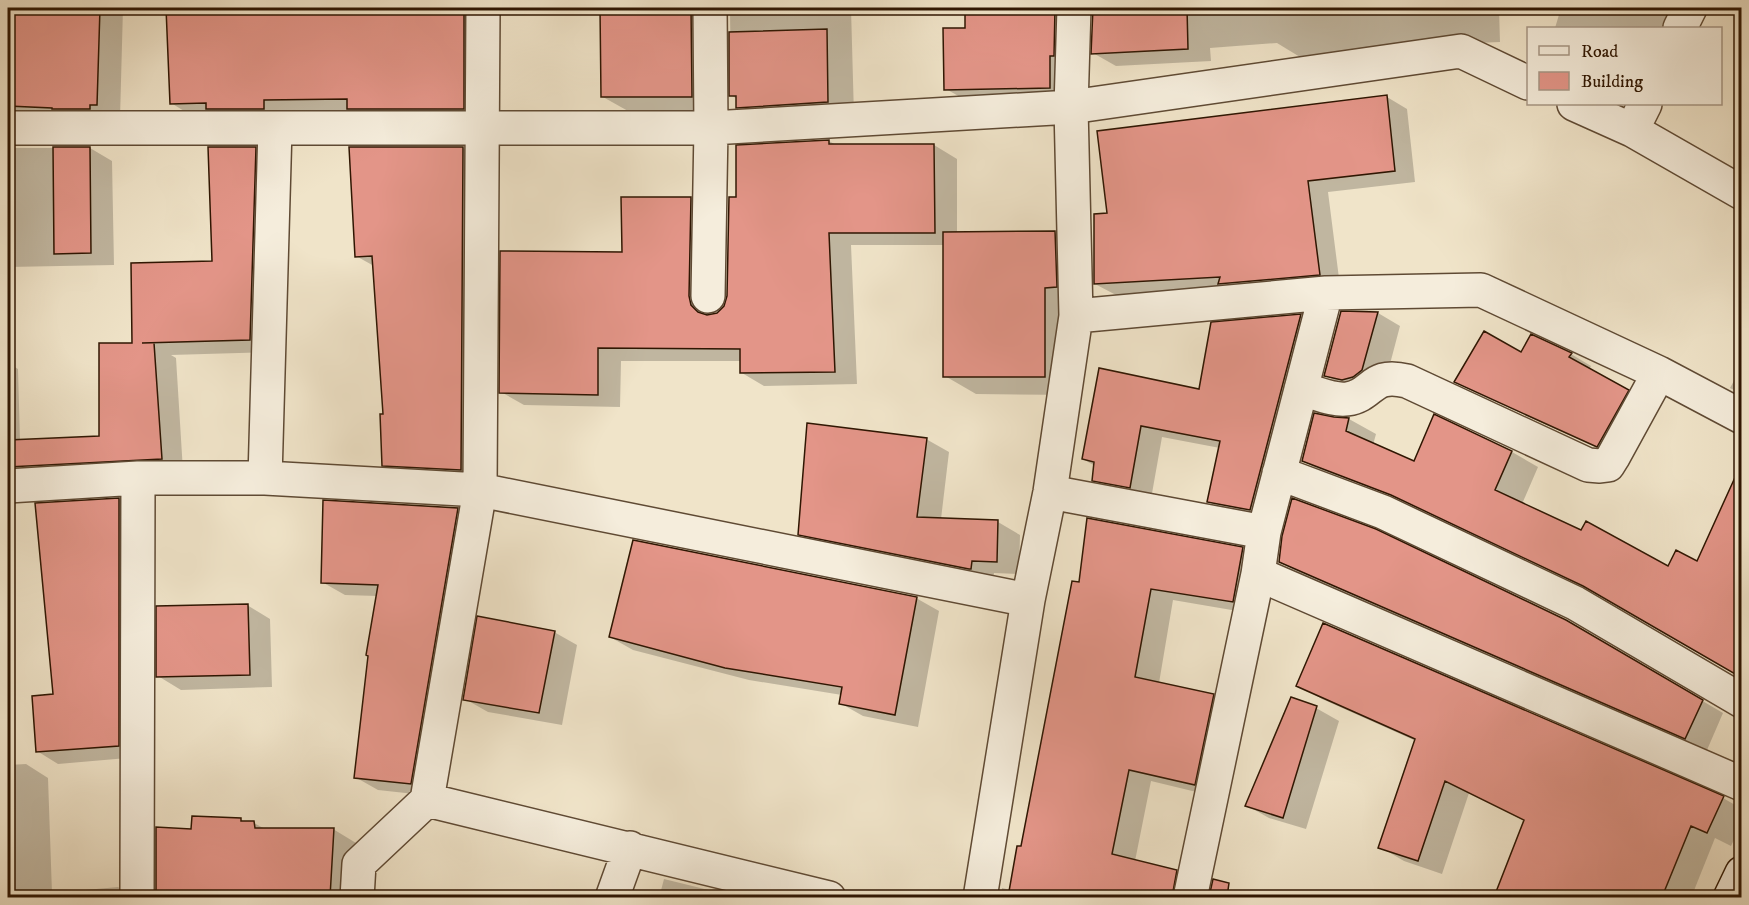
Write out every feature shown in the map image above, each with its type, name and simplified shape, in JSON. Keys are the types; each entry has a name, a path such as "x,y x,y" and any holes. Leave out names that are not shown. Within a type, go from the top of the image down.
{"street":[{"path":"357,897 359,864 427,800 480,490 483,8"},
{"path":"708,296 711,128 710,8"},
{"path":"980,897 1028,600 1050,492 1076,316 1071,107 1074,8"},
{"path":"1680,27 1689,8"},
{"path":"8,128 711,128 1071,107 1461,51 1527,83"},
{"path":"1579,105 1638,117 1742,193"},
{"path":"266,478 275,128"},
{"path":"1076,316 1326,293 1481,290 1659,373 1742,417"},
{"path":"1190,897 1258,574 1264,531 1326,293"},
{"path":"1301,389 1342,400 1359,395 1383,379 1396,378 1407,381 1588,465 1600,466 1608,465 1659,373"},
{"path":"1279,473 1383,512 1575,603 1742,701"},
{"path":"137,897 138,478"},
{"path":"8,486 138,478 266,478 480,490 1028,600"},
{"path":"1050,492 1264,531"},
{"path":"1258,574 1742,784"},
{"path":"427,800 829,897"},
{"path":"612,897 630,848"},
{"path":"1730,897 1742,873"}],"building":[{"path":"8,8 100,8 97,105 90,105 90,109 8,106"},
{"path":"166,8 464,8 464,109 347,109 347,99 264,100 264,109 206,109 206,103 170,104"},
{"path":"600,8 691,8 692,97 601,97"},
{"path":"965,8 1055,8 1054,56 1050,56 1050,88 944,90 943,28 965,28"},
{"path":"1093,8 1187,8 1188,49 1091,54"},
{"path":"827,29 828,102 736,108 736,96 729,96 729,32"},
{"path":"1387,95 1395,171 1308,181 1320,275 1218,284 1220,277 1094,284 1094,214 1107,213 1097,131"},
{"path":"829,140 829,144 934,144 935,233 829,233 835,372 740,373 740,349 598,348 598,395 499,393 500,251 622,252 621,197 691,197 689,296 691,305 698,312 707,315 717,313 724,306 727,296 729,197 736,197 736,145"},
{"path":"53,147 90,147 91,253 54,254"},
{"path":"208,147 256,147 250,340 142,343 154,343 162,459 8,467 8,440 99,436 99,343 132,343 131,263 212,261"},
{"path":"349,147 463,147 461,470 382,466 380,414 383,414 372,256 355,257"},
{"path":"1055,231 1057,287 1045,288 1045,377 943,377 943,232"},
{"path":"1341,311 1378,312 1362,370 1353,377 1342,380 1324,376"},
{"path":"1301,314 1250,510 1207,502 1220,441 1141,426 1130,488 1092,481 1094,462 1082,459 1099,368 1199,389 1211,322"},
{"path":"1484,331 1521,352 1531,334 1572,353 1569,357 1629,390 1597,447 1454,382"},
{"path":"1314,413 1349,418 1346,431 1414,461 1434,414 1512,451 1495,490 1581,530 1586,521 1668,566 1676,550 1697,561 1742,462 1742,678 1583,586 1391,495 1302,461"},
{"path":"807,423 927,438 917,517 998,520 997,562 972,561 971,569 969,569 798,535"},
{"path":"119,498 119,746 36,752 32,696 53,694 35,503"},
{"path":"1292,498 1376,529 1566,620 1703,700 1685,739 1279,562 1282,536"},
{"path":"323,500 458,508 411,784 354,778 368,656 366,655 378,585 321,583"},
{"path":"1087,518 1243,547 1233,602 1151,589 1135,677 1214,694 1195,785 1129,770 1112,854 1177,870 1172,897 1008,897 1017,846 1021,846 1072,581 1079,582"},
{"path":"633,540 917,597 895,715 839,704 842,687 725,668 609,637"},
{"path":"248,604 250,675 156,677 156,606"},
{"path":"477,616 555,631 539,713 463,700"},
{"path":"1323,623 1724,796 1707,833 1691,826 1662,897 1494,897 1524,820 1445,781 1418,861 1378,848 1415,739 1296,686"},
{"path":"1291,697 1317,706 1283,818 1245,806"},
{"path":"192,816 241,818 241,821 254,821 255,828 334,828 330,897 156,897 156,827 191,829"},
{"path":"1213,879 1229,883 1227,897 1209,897"}]}
